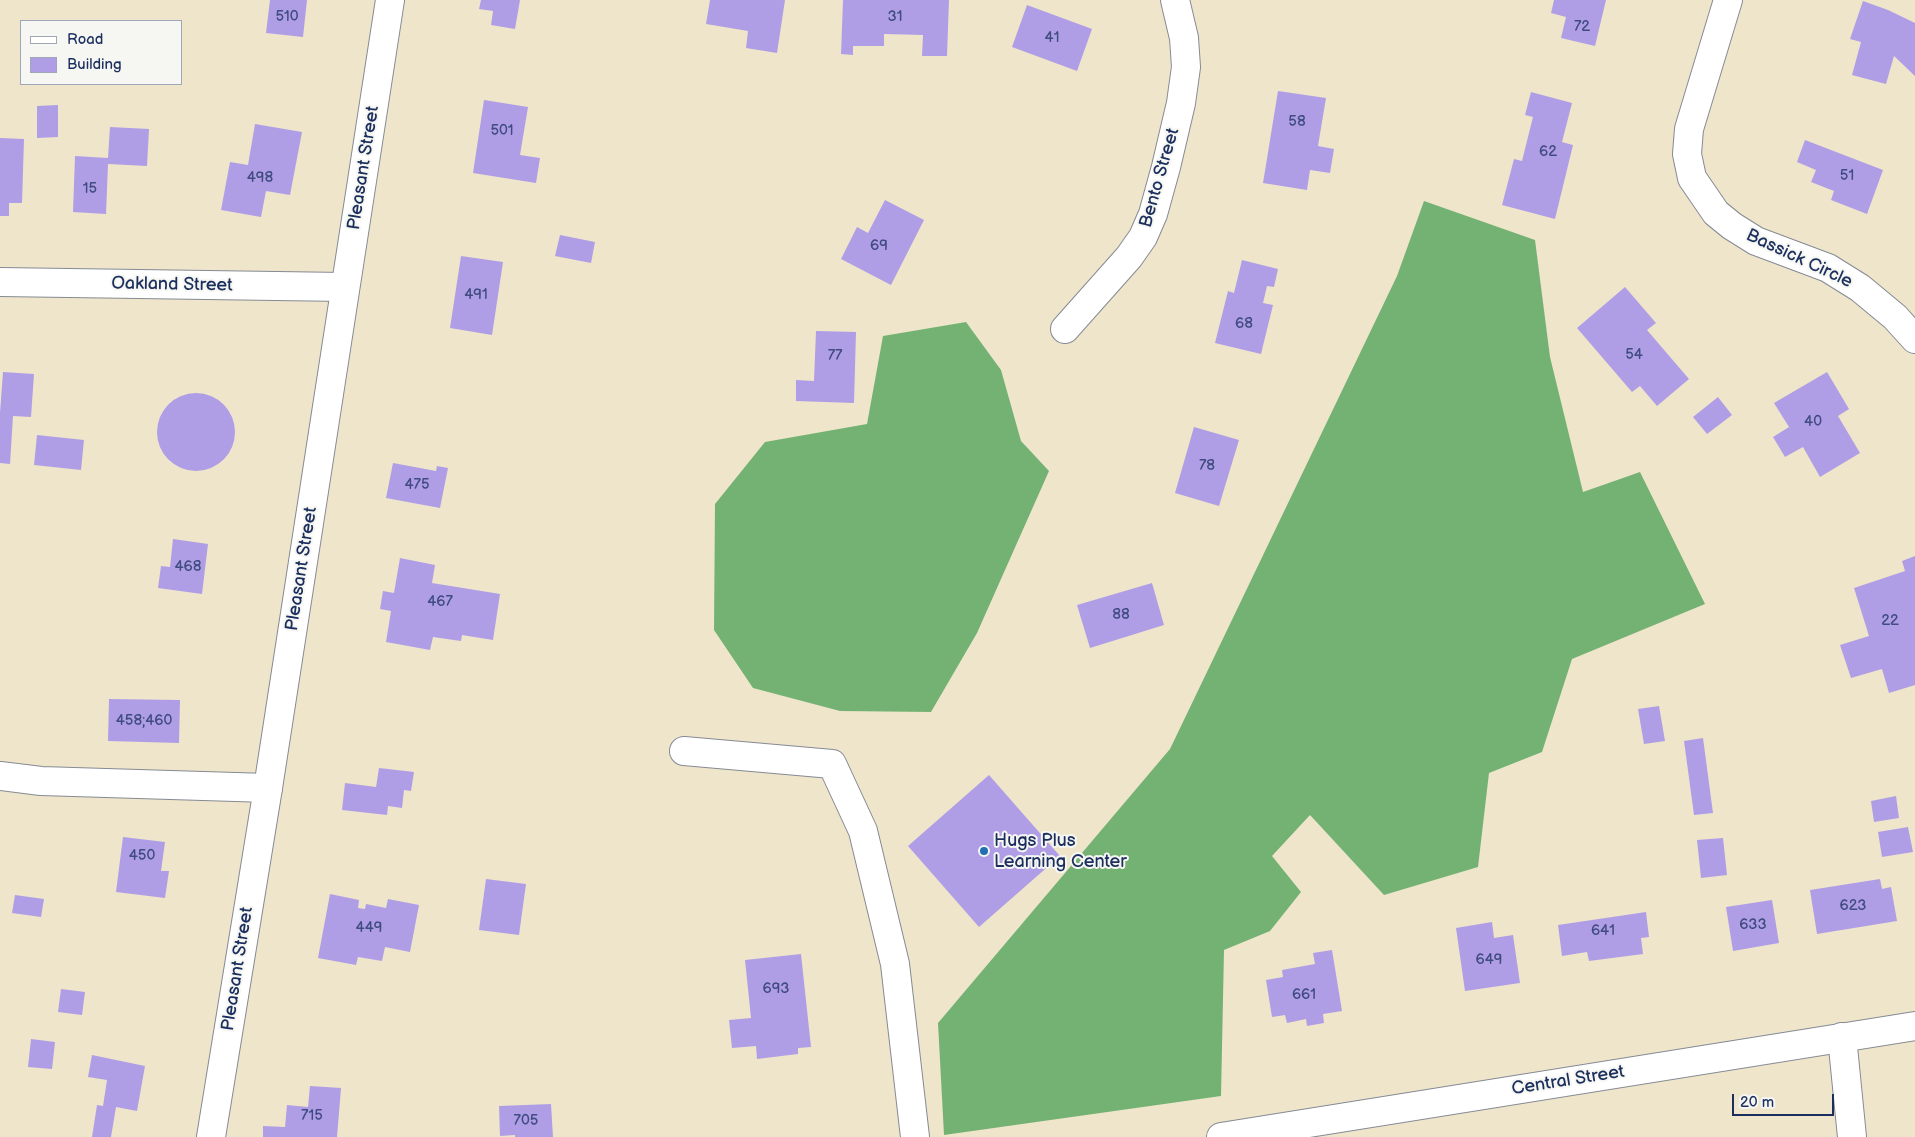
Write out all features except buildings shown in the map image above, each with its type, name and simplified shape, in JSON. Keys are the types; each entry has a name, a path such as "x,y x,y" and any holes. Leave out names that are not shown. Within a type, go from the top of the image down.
{"main road":[{"name":"Pleasant Street","path":"211,1137 268,788 390,0"},
{"name":"Bento Street","path":"1065,329 1129,257 1142,237 1153,214 1177,122 1186,67 1184,38 1174,0"},
{"name":"Bassick Circle","path":"1728,0 1689,128 1686,154 1692,178 1716,213 1732,226 1756,241 1828,268 1860,288 1895,317 1915,339"},
{"name":"Oakland Street","path":"0,282 345,287"},
{"path":"684,751 832,764 863,830 895,964 915,1137"},
{"path":"0,776 41,781 268,788"},
{"name":"Central Street","path":"1221,1137 1842,1036 1915,1026"},
{"path":"1842,1036 1852,1137"}],"green space":[{"path":"1424,201 1535,240 1550,357 1583,492 1640,472 1705,604 1572,659 1542,752 1489,773 1478,867 1384,895 1310,815 1272,856 1301,892 1270,931 1224,950 1221,1096 944,1135 938,1023 1170,749 1397,276"},
{"path":"966,322 1001,370 1021,441 1049,471 977,633 931,712 840,711 753,688 714,630 715,504 765,442 867,424 883,336"}],"place":[{"name":"Hugs Plus Learning Center","path":"984,851"}]}
